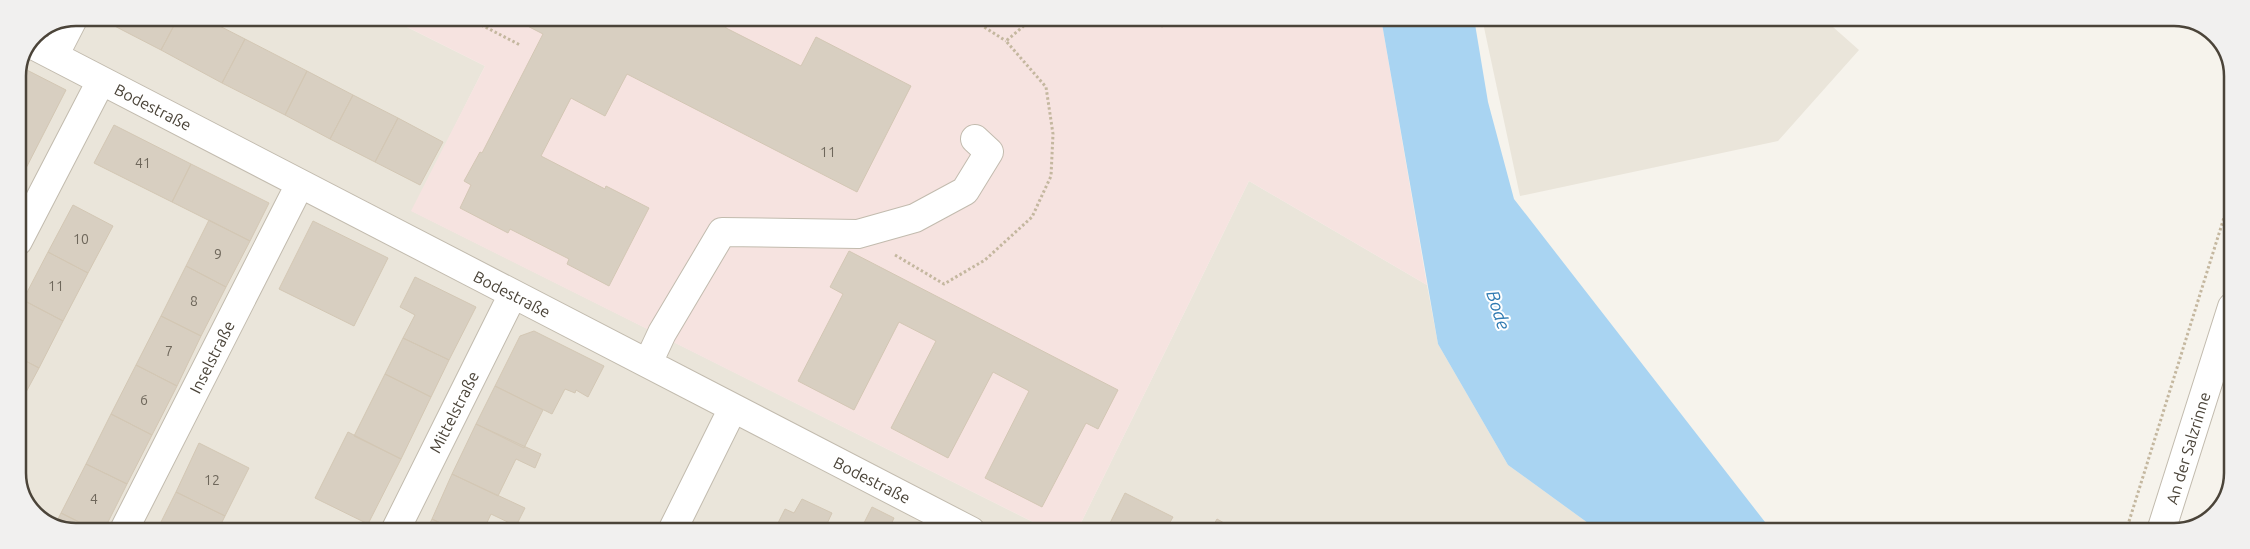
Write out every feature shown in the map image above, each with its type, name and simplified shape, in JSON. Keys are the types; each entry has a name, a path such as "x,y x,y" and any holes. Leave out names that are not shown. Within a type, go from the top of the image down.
{"street":[{"name":"Bodestraße","path":"64,28 42,50 956,523"},
{"path":"26,226 101,81"},
{"path":"648,363 662,333 722,232 858,234 915,218 965,190 989,152 976,139"},
{"name":"Inselstraße","path":"128,523 300,184"},
{"name":"Mittelstraße","path":"399,523 514,294"},
{"name":"An der Salzrinne","path":"2164,523 2224,332"},
{"path":"676,523 733,408"}],"path":[{"path":"483,26 520,45"},
{"path":"984,26 1006,41"},
{"path":"2129,523 2224,218"}],"shaded area":[{"path":"76,26 405,26 485,66 412,211 1035,523 76,523 57,519 39,506 30,492 26,476 26,76 30,57 35,48 48,35 66,27"},
{"path":"405,26 1382,26 1427,285 1249,181 1081,523 1035,523 411,211 485,66"},
{"path":"1484,26 1834,26 1859,50 1778,141 1520,196"},
{"path":"1249,181 1427,285 1438,344 1508,465 1588,523 1081,523"}],"water":[{"name":"Bode","path":"1382,26 1475,26 1488,102 1514,199 1766,523 1588,523 1508,465 1438,344"}],"building":[{"path":"114,26 174,26 161,50"},
{"path":"174,26 220,26 245,39 222,83 161,50"},
{"path":"528,26 725,26 801,66 816,37 911,86 857,192 627,74 605,116 571,98 541,156 605,189 606,186 649,208 609,286 567,264 569,259 510,229 508,233 460,208 471,185 464,181 480,152 482,153 543,34"},
{"path":"245,39 307,71 285,115 222,83"},
{"path":"27,70 66,90 26,168"},
{"path":"307,71 353,95 330,139 285,115"},
{"path":"353,95 398,118 375,162 330,139"},
{"path":"398,118 443,142 420,185 375,162"},
{"path":"114,125 191,164 172,202 94,163"},
{"path":"191,164 269,203 250,241 172,202"},
{"path":"73,205 113,226 88,273 48,252"},
{"path":"209,220 250,241 226,287 186,266"},
{"path":"313,221 388,258 354,326 279,289"},
{"path":"849,251 1118,390 1098,429 1086,423 1042,507 985,478 1029,391 993,372 948,458 891,428 936,341 899,322 854,410 798,381 843,294 830,287"},
{"path":"48,252 88,273 63,321 26,302 26,294"},
{"path":"186,266 226,287 201,336 161,316"},
{"path":"415,277 476,307 449,360 403,338 415,315 400,307"},
{"path":"26,302 63,321 39,368 26,361"},
{"path":"161,316 201,336 177,386 136,365"},
{"path":"534,331 604,366 588,397 576,390 575,393 565,389 552,414 495,386 520,336"},
{"path":"403,338 449,360 431,397 385,374"},
{"path":"26,361 39,368 26,392"},
{"path":"136,365 177,386 152,435 111,414"},
{"path":"385,374 431,397 401,459 354,436"},
{"path":"495,386 543,410 524,448 476,424"},
{"path":"111,414 152,435 127,484 86,464"},
{"path":"476,424 541,454 535,468 516,459 498,496 452,474"},
{"path":"348,432 401,459 369,523 315,498"},
{"path":"199,443 249,468 225,516 176,492"},
{"path":"86,464 127,484 108,523 81,523 61,513"},
{"path":"452,474 525,508 518,523 510,523 491,514 487,523 440,523 432,519"},
{"path":"176,492 225,516 222,523 160,523"},
{"path":"1125,493 1173,517 1170,523 1110,523"},
{"path":"802,499 832,513 827,523 778,523 785,509 794,513"},
{"path":"872,507 894,518 892,523 864,523"},
{"path":"61,513 81,523 66,522 58,519"},
{"path":"432,519 440,523 430,523"},
{"path":"1217,519 1224,523 1215,523"}]}
